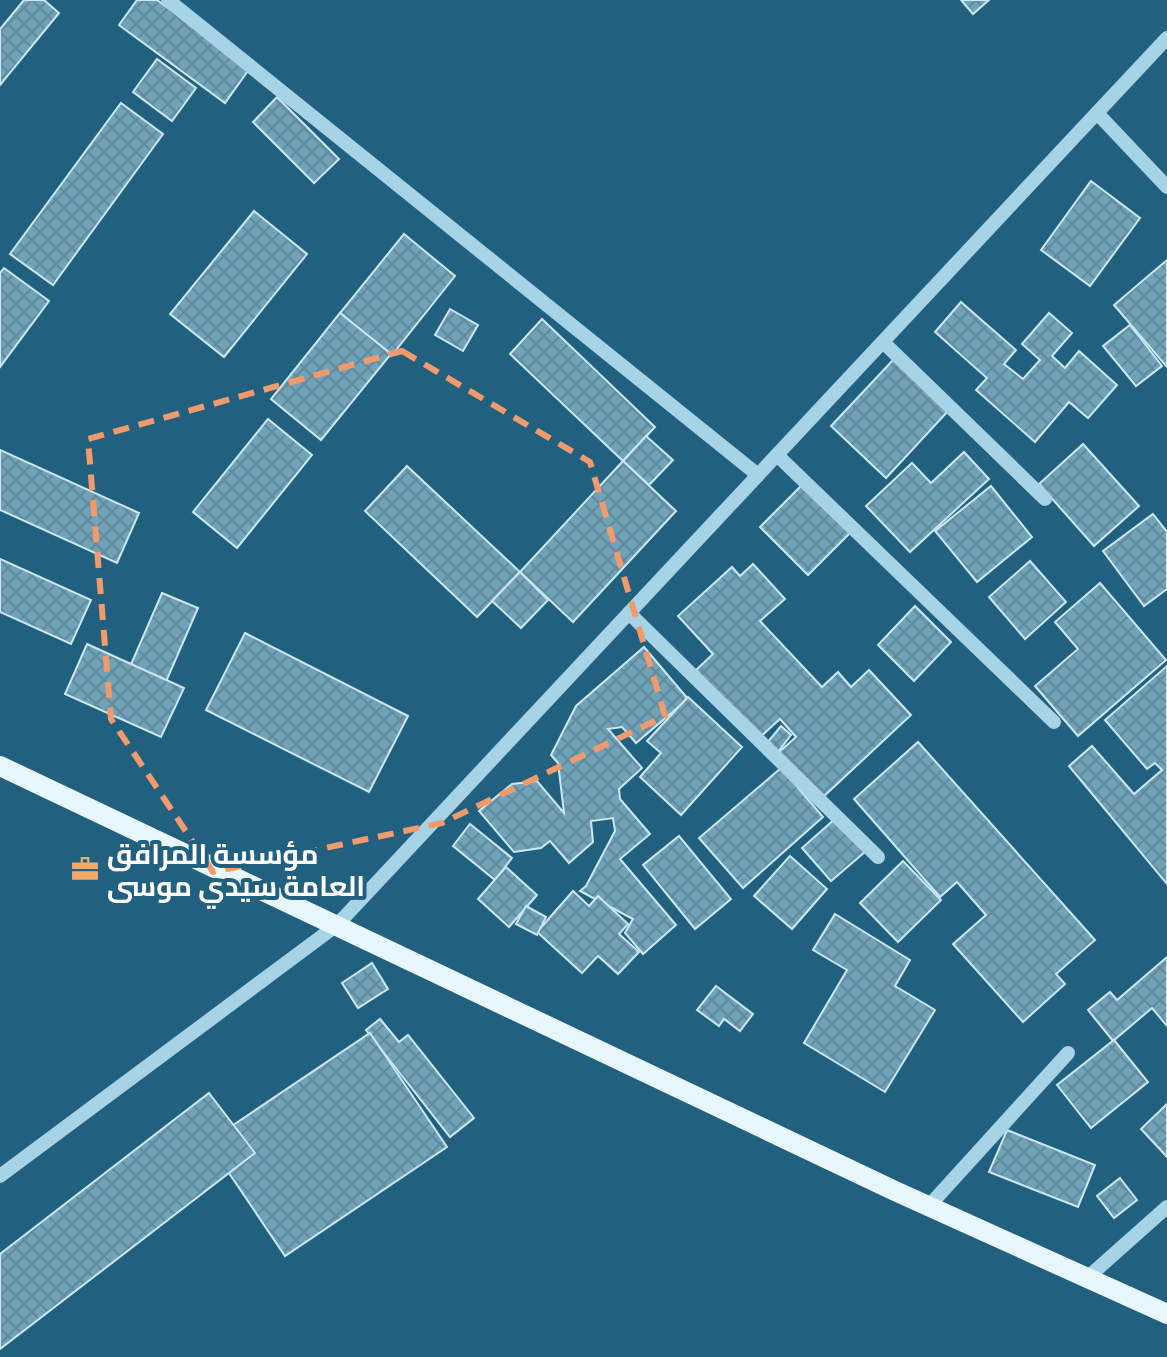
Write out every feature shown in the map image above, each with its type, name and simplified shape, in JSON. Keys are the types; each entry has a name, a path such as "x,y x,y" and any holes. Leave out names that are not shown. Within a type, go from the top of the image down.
{"main road":[{"path":"0,766 928,1207 1167,1314"}],"street":[{"path":"168,0 758,475"},
{"path":"0,1176 337,925 1167,38"},
{"path":"1097,113 1167,187"},
{"path":"883,342 1045,499"},
{"path":"777,455 1054,722"},
{"path":"629,613 878,857"},
{"path":"928,1207 1068,1053"},
{"path":"1086,1279 1167,1207"}],"highlighted area":[{"path":"402,351 590,462 665,716 442,823 213,872 111,719 88,439"}],"building":[{"path":"24,0 44,0 59,13 0,85 0,29"},
{"path":"137,0 157,0 250,68 225,103 119,25"},
{"path":"961,0 989,0 973,14"},
{"path":"157,59 196,88 172,121 133,92"},
{"path":"277,97 339,159 314,183 253,122"},
{"path":"121,103 163,134 53,285 10,254"},
{"path":"1091,181 1140,218 1090,286 1041,250"},
{"path":"254,211 307,254 224,357 170,314"},
{"path":"404,234 455,276 392,355 340,313"},
{"path":"1167,260 1167,367 1114,305"},
{"path":"4,268 49,301 0,367 0,273"},
{"path":"961,302 1016,350 1004,364 1023,379 1040,360 1022,344 1049,313 1072,333 1052,356 1065,368 1079,351 1117,385 1088,418 1069,402 1035,442 976,390 987,378 935,332"},
{"path":"450,309 478,325 463,351 435,335"},
{"path":"340,313 391,354 321,440 271,399"},
{"path":"542,319 655,427 623,461 510,354"},
{"path":"1130,325 1162,366 1136,386 1103,346"},
{"path":"894,359 949,410 886,478 831,426"},
{"path":"268,419 312,455 237,548 193,512"},
{"path":"646,436 673,460 649,485 623,461"},
{"path":"1083,444 1139,506 1094,546 1039,484"},
{"path":"0,450 139,513 117,563 0,510"},
{"path":"964,452 989,479 910,552 866,506 912,463 931,483"},
{"path":"623,461 676,511 573,622 520,572"},
{"path":"407,466 520,572 477,617 365,511"},
{"path":"802,485 850,533 808,575 760,527"},
{"path":"991,486 1032,537 977,582 935,531"},
{"path":"1153,514 1167,532 1167,589 1144,606 1103,551"},
{"path":"0,559 91,600 71,644 0,612"},
{"path":"1030,561 1066,602 1025,639 989,597"},
{"path":"753,564 785,599 760,621 822,687 838,672 851,687 869,670 911,715 822,798 779,752 796,737 780,719 759,738 696,670 713,654 678,616 732,567 740,576"},
{"path":"520,572 548,600 521,628 492,601"},
{"path":"1100,583 1166,660 1078,736 1035,686 1078,649 1055,622"},
{"path":"162,593 198,608 165,684 129,669"},
{"path":"915,606 951,642 914,681 878,645"},
{"path":"245,633 408,716 369,792 206,710"},
{"path":"87,644 184,688 161,737 65,694"},
{"path":"644,647 688,699 636,743 622,727 608,729 642,768 619,789 620,799 650,834 620,859 676,925 643,954 625,933 633,919 580,891 586,886 615,831 613,818 591,821 593,842 569,863 550,841 541,848 514,852 479,811 512,784 537,781 564,813 558,763 551,755 576,706"},
{"path":"1167,666 1167,884 1069,766 1092,746 1134,794 1162,770 1155,763 1147,769 1105,720"},
{"path":"688,697 742,747 681,815 640,777 661,753 647,741"},
{"path":"781,726 791,735 778,752 767,743"},
{"path":"918,742 1095,940 1056,974 1065,984 1023,1022 953,944 986,915 957,882 940,897 854,799"},
{"path":"781,768 823,817 743,888 699,838"},
{"path":"836,818 865,852 831,881 802,848"},
{"path":"470,824 512,858 495,880 453,846"},
{"path":"679,836 731,899 695,929 643,865"},
{"path":"790,856 827,889 792,929 754,896"},
{"path":"903,861 941,900 898,942 860,903"},
{"path":"506,867 537,895 509,927 478,899"},
{"path":"573,891 589,906 598,896 628,924 619,934 639,952 618,974 598,956 582,973 537,932"},
{"path":"526,906 546,917 537,935 516,924"},
{"path":"835,914 910,960 895,986 935,1010 885,1092 804,1043 847,970 813,950"},
{"path":"1167,957 1167,1026 1152,1008 1113,1041 1088,1010 1110,992 1117,1000"},
{"path":"372,963 388,989 358,1008 342,983"},
{"path":"716,986 753,1014 740,1031 724,1019 719,1026 697,1010"},
{"path":"380,1019 399,1042 408,1035 474,1118 450,1137 366,1030"},
{"path":"370,1033 447,1147 285,1256 208,1142"},
{"path":"1114,1040 1148,1082 1091,1128 1057,1085"},
{"path":"209,1093 255,1153 0,1349 0,1254"},
{"path":"1167,1104 1167,1157 1141,1129"},
{"path":"1007,1130 1095,1165 1078,1207 989,1172"},
{"path":"1120,1178 1137,1200 1114,1218 1097,1196"}],"place":[{"name":"مؤسسة المرافق العامة سيدي موسى","path":"85,869"}]}
